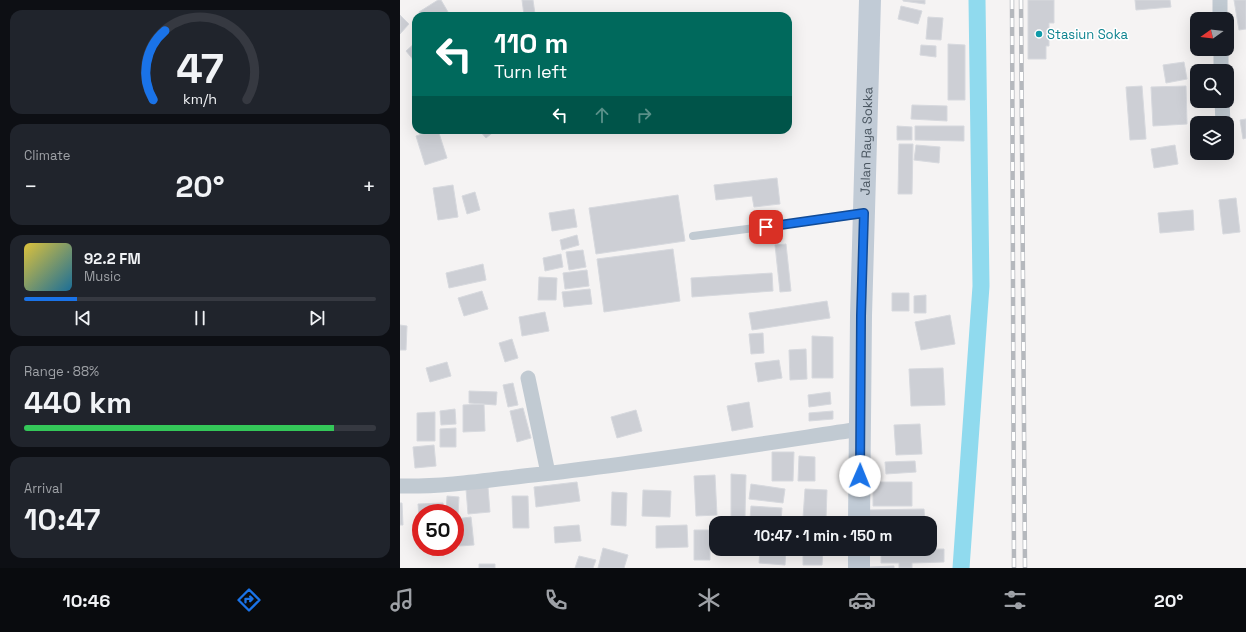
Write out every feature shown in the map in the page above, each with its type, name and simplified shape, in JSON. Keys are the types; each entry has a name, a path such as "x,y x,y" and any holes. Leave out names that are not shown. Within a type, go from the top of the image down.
{"main road":[{"name":"Jalan Raya Sokka","path":"859,516 861,316 870,0"},
{"path":"859,556 859,568"}],"street":[{"path":"1220,0 1220,12"},
{"path":"528,378 548,473"},
{"path":"400,486 461,483 599,468 860,429"}],"lane":[{"path":"693,236 864,213"}],"building":[{"path":"438,0 441,0 448,12 419,12"},
{"path":"522,0 533,0 535,12 524,12"},
{"path":"925,0 925,4 903,1"},
{"name":"Stasiun Soka","path":"1028,0 1054,0 1054,23 1049,23 1049,46 1046,46 1046,59 1028,59"},
{"path":"1135,0 1170,0 1171,7 1136,10"},
{"path":"1234,0 1246,0 1246,29 1239,30"},
{"path":"901,6 922,11 918,24 898,19"},
{"path":"400,15 409,24 400,34"},
{"path":"928,17 943,18 941,40 926,39"},
{"path":"948,44 965,45 965,100 948,100"},
{"path":"921,45 936,46 936,57 920,55"},
{"path":"412,46 412,58 406,51"},
{"path":"1184,62 1187,79 1166,83 1163,65"},
{"path":"1142,86 1146,139 1130,140 1126,87"},
{"path":"1186,86 1187,124 1153,126 1151,87"},
{"path":"912,105 947,106 947,121 911,119"},
{"path":"1246,119 1246,138 1243,139 1240,120"},
{"path":"897,126 912,127 912,140 897,140"},
{"path":"915,126 964,126 964,141 915,140"},
{"path":"422,134 439,134 447,158 425,165 416,136"},
{"path":"482,134 491,134 486,138"},
{"path":"899,144 913,144 912,194 898,194"},
{"path":"916,145 940,147 939,163 914,160"},
{"path":"1175,145 1178,164 1154,168 1151,149"},
{"path":"777,178 780,204 754,207 752,196 716,200 714,185"},
{"path":"453,185 458,217 438,220 433,188"},
{"path":"475,192 480,210 467,214 462,196"},
{"path":"678,195 685,241 596,254 589,208"},
{"path":"1236,198 1240,232 1223,234 1219,200"},
{"path":"574,209 577,227 552,231 549,213"},
{"path":"1193,210 1194,230 1160,233 1158,213"},
{"path":"577,235 579,245 562,250 560,240"},
{"path":"786,244 791,291 780,292 775,245"},
{"path":"673,249 680,301 604,312 597,259"},
{"path":"583,250 586,267 569,270 566,252"},
{"path":"561,254 563,267 545,271 543,258"},
{"path":"483,264 486,280 449,288 446,273"},
{"path":"587,270 589,286 565,289 563,273"},
{"path":"772,273 773,291 692,297 691,278"},
{"path":"539,277 557,278 556,300 538,300"},
{"path":"590,289 592,304 564,307 562,292"},
{"path":"482,291 488,309 464,316 458,298"},
{"path":"892,293 909,293 909,311 892,311"},
{"path":"926,295 926,313 914,313 914,296"},
{"path":"827,301 830,318 752,330 749,313"},
{"path":"545,312 549,331 522,336 519,317"},
{"path":"950,315 955,344 921,350 915,322"},
{"path":"400,325 407,326 406,350 400,350"},
{"path":"763,333 764,353 751,354 749,334"},
{"path":"812,336 833,337 833,378 812,378"},
{"path":"512,339 518,358 505,362 499,343"},
{"path":"806,349 807,379 790,380 789,350"},
{"path":"779,360 782,378 758,382 755,363"},
{"path":"447,362 451,376 430,382 426,368"},
{"path":"943,368 945,405 911,406 909,369"},
{"path":"513,383 518,405 508,407 503,385"},
{"path":"469,391 497,392 496,405 469,403"},
{"path":"830,392 831,404 809,407 808,395"},
{"path":"749,402 753,427 732,431 727,406"},
{"path":"484,404 485,431 463,432 463,405"},
{"path":"523,408 531,438 517,442 510,411"},
{"path":"455,409 456,424 441,425 440,411"},
{"path":"636,410 642,431 617,438 611,417"},
{"path":"833,411 833,419 809,421 809,413"},
{"path":"435,412 435,441 417,441 417,413"},
{"path":"920,424 922,454 896,455 894,425"},
{"path":"456,428 456,447 440,447 440,429"},
{"path":"434,445 436,466 415,468 413,447"},
{"path":"772,452 794,452 793,481 772,481"},
{"path":"799,456 815,457 815,481 798,481"},
{"path":"915,461 916,472 886,474 885,462"},
{"path":"731,474 746,475 745,516 731,516"},
{"path":"715,475 717,515 696,516 694,476"},
{"path":"577,482 580,501 536,507 534,487"},
{"path":"873,482 912,482 912,506 873,506"},
{"path":"751,484 785,489 783,503 749,499"},
{"path":"488,487 490,512 468,514 466,489"},
{"path":"805,489 827,490 826,516 803,516"},
{"path":"643,490 671,491 670,517 642,516"},
{"path":"612,492 627,493 626,526 611,525"},
{"path":"447,496 459,497 459,504 447,504"},
{"path":"512,496 528,496 529,528 513,528"},
{"path":"400,503 402,503 403,525 400,525"},
{"path":"443,503 443,504 418,504"},
{"path":"751,506 782,508 781,516 750,516"},
{"path":"924,509 924,516 868,516 868,510"},
{"path":"471,517 474,545 464,546 464,518"},
{"path":"579,525 581,541 555,543 554,527"},
{"path":"687,525 688,547 656,548 656,526"},
{"path":"694,530 709,530 710,560 694,560"},
{"path":"603,548 628,555 624,568 598,568"},
{"path":"937,549 944,549 944,562 912,563 912,568 899,568 899,563 881,563 881,556 937,556"},
{"path":"579,556 596,560 593,568 575,568"},
{"path":"760,556 786,556 785,565 759,563"},
{"path":"803,556 823,556 822,565 803,565"},
{"path":"479,564 495,564 495,568 479,568"},
{"path":"894,566 894,568 870,568 870,567"}],"waterway":[{"path":"961,568 981,286 977,0"}],"railway":[{"path":"1012,0 1014,568"},
{"path":"1021,0 1025,568"}],"place":[{"name":"Stasiun Soka","path":"1039,34"}],"route":[{"path":"766,227 864,213 861,316 860,476"}]}
